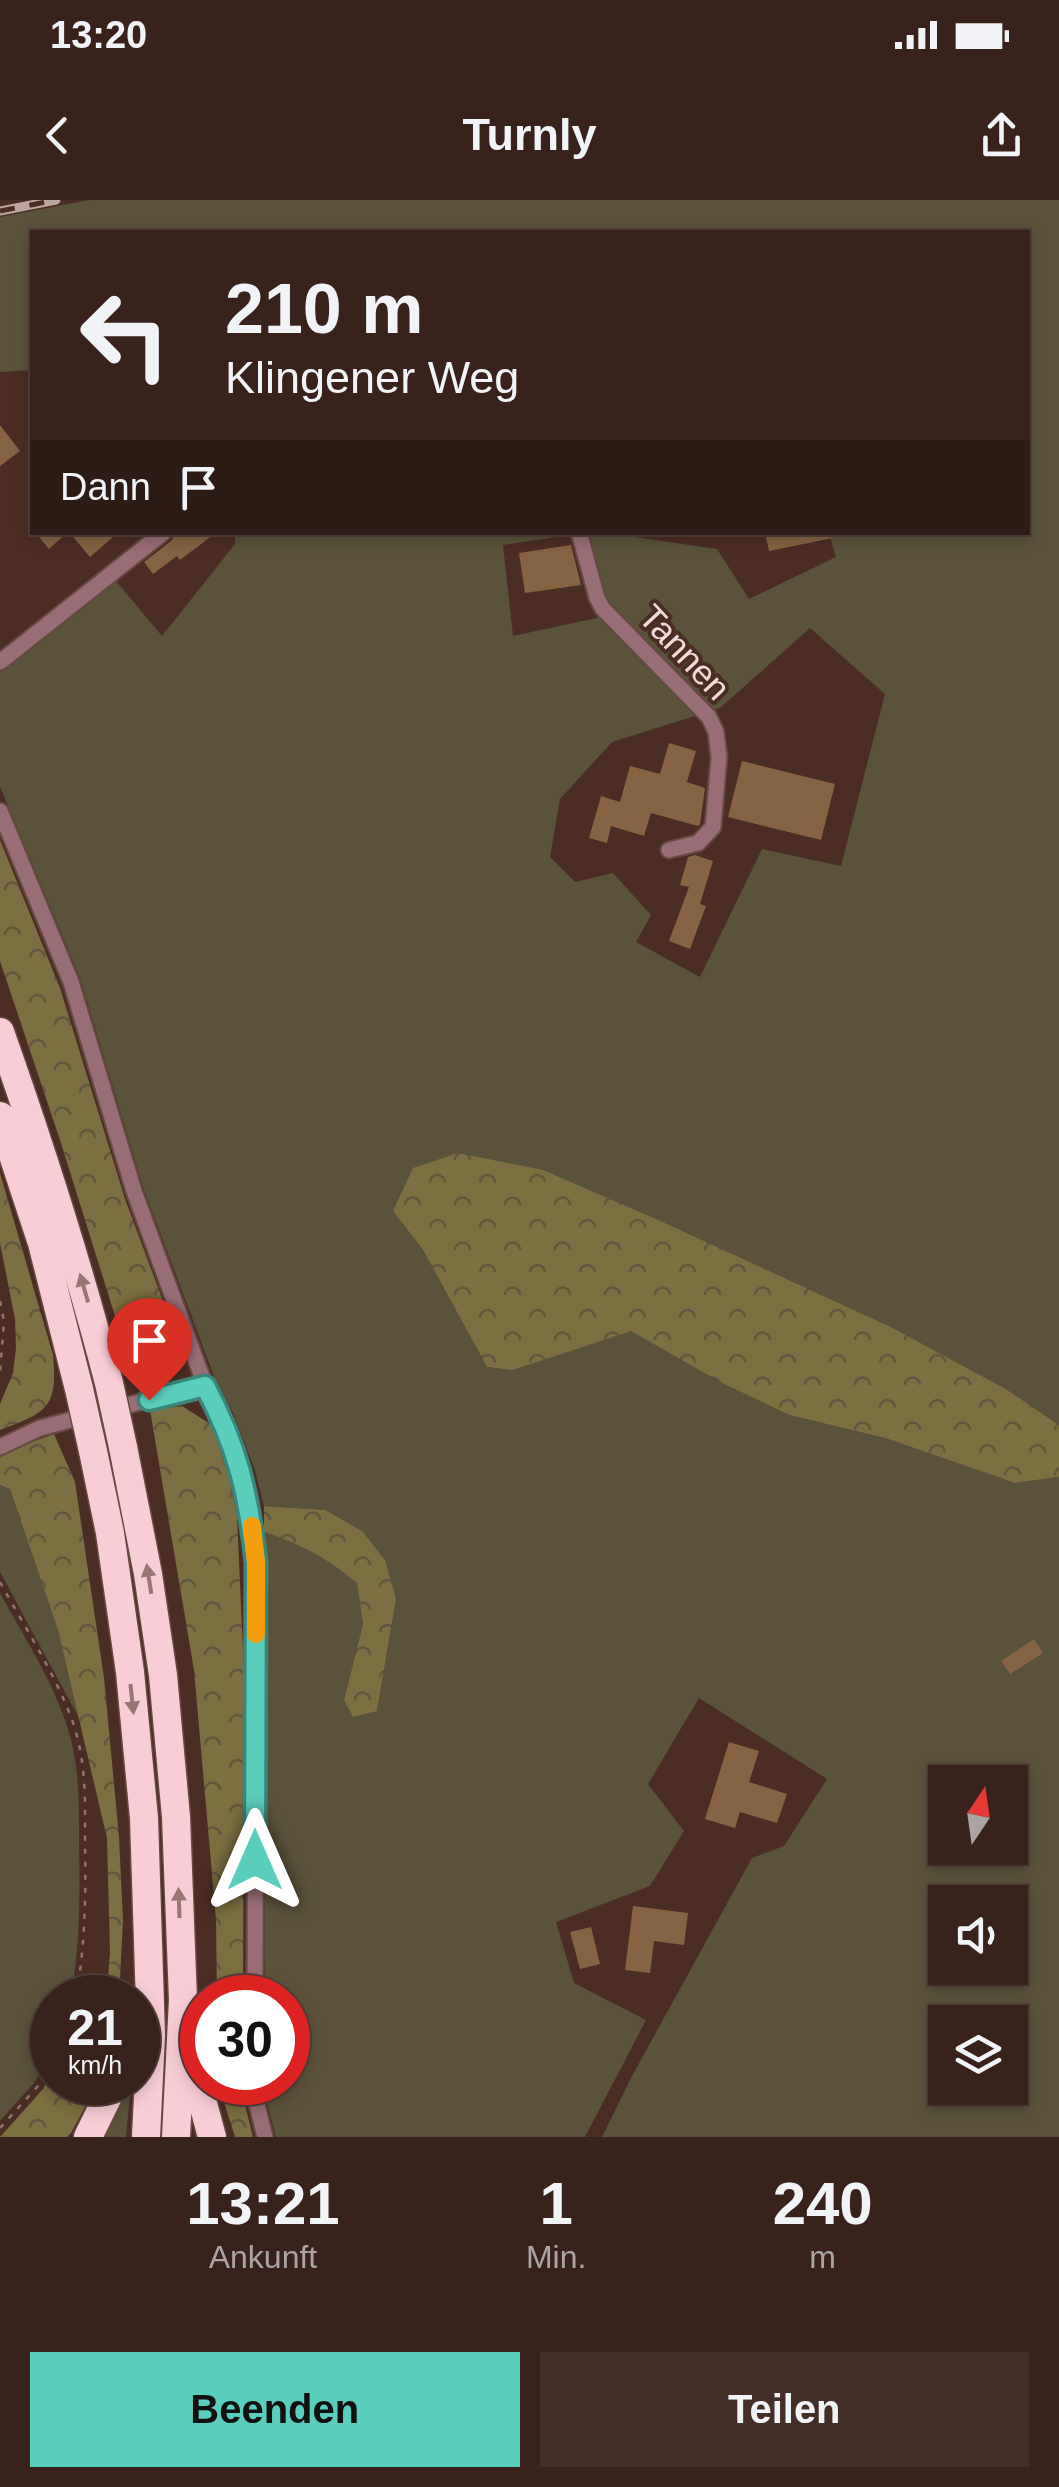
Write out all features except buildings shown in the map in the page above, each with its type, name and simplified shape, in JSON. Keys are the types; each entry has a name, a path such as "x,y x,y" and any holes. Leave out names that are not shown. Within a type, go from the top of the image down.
{"highway":[{"path":"0,1032 41,1147 86,1297 124,1447 163,1675 176,1817 181,1975"},
{"path":"0,1116 42,1243 79,1389 110,1533 130,1672 144,1818 148,1918 151,2035 146,2137"},
{"path":"136,1975 137,1952 148,1918"},
{"path":"176,2137 180,2046"},
{"path":"88,2137 104,2105"},
{"path":"204,2105 212,2137"}],"street":[{"path":"0,662 160,535"},
{"name":"Tannen","path":"580,535 597,598 604,609 709,718 716,732 719,757 713,827 698,843 669,850"},
{"path":"0,810 71,982 134,1192 205,1386 224,1421 242,1474 256,1562 255,1975"},
{"path":"0,1447 40,1428 205,1386"},
{"path":"257,2105 265,2137"}],"path":[{"path":"0,1300 4,1334 0,1372"},
{"path":"0,1582 71,1717 84,1763 86,1898 81,1975"},
{"path":"0,2128 30,2095"}],"shaded area":[{"path":"89,200 1059,200 1059,1425 1006,1389 891,1327 665,1223 393,1211 423,1250 487,1367 513,1370 631,1330 722,1383 789,1415 885,1438 1015,1483 1059,1477 1059,2137 602,2137 752,1858 784,1846 827,1779 699,1698 648,1784 684,1831 650,1886 556,1922 574,1983 646,2020 585,2137 276,2137 268,2105 310,2105 310,1975 265,1975 264,1532 314,1553 357,1583 363,1624 344,1700 377,1711 396,1599 325,1510 264,1506 255,1470 215,1379 143,1187 80,978 0,787 0,670 116,581 162,636 235,544 235,535 570,535 503,545 513,636 601,617 698,715 612,742 560,799 550,857 575,882 613,873 651,915 636,942 700,977 762,849 841,866 885,694 810,628 713,710 605,596 588,535 621,535 717,549 749,599 836,557 830,535 1030,535 1030,230 30,230 30,370 0,372 0,217"},
{"path":"0,1485 10,1488 58,1630 79,1718 0,1572"},
{"path":"0,1593 53,1690 71,1738 78,1783 79,1883 74,1975 30,1975 30,2087 0,2121"},
{"path":"112,2105 129,2105 126,2137 97,2137"}],"green space":[{"path":"0,840 60,988 125,1199 182,1352 161,1369 135,1380 0,961"},
{"path":"458,1153 543,1170 891,1327 1006,1389 1059,1425 1059,1477 1015,1483 885,1438 789,1415 722,1383 631,1331 513,1370 487,1367 423,1250 393,1211 413,1168"},
{"path":"0,1173 53,1355 54,1373 46,1406 0,1430 0,1404 13,1373 16,1348 15,1319 0,1243"},
{"path":"182,1406 212,1425 237,1516 244,1672 243,1975 217,1975 216,1919 194,1670 150,1410"},
{"path":"54,1434 75,1482 104,1678 119,1837 123,1920 120,1975 108,1975 107,1838 58,1630 10,1489 0,1485 0,1457"},
{"path":"264,1506 325,1510 362,1531 385,1560 396,1599 377,1711 353,1717 344,1700 363,1624 357,1583 313,1553 264,1532"},
{"path":"30,2104 86,2105 67,2137 0,2137"},
{"path":"225,2105 245,2105 253,2137 235,2137"}],"railway":[{"path":"0,211 56,200"}],"slow traffic":[{"path":"252,1526 256,1634"}],"route":[{"path":"149,1400 205,1386 224,1421 242,1474 256,1562 255,1860"}]}
